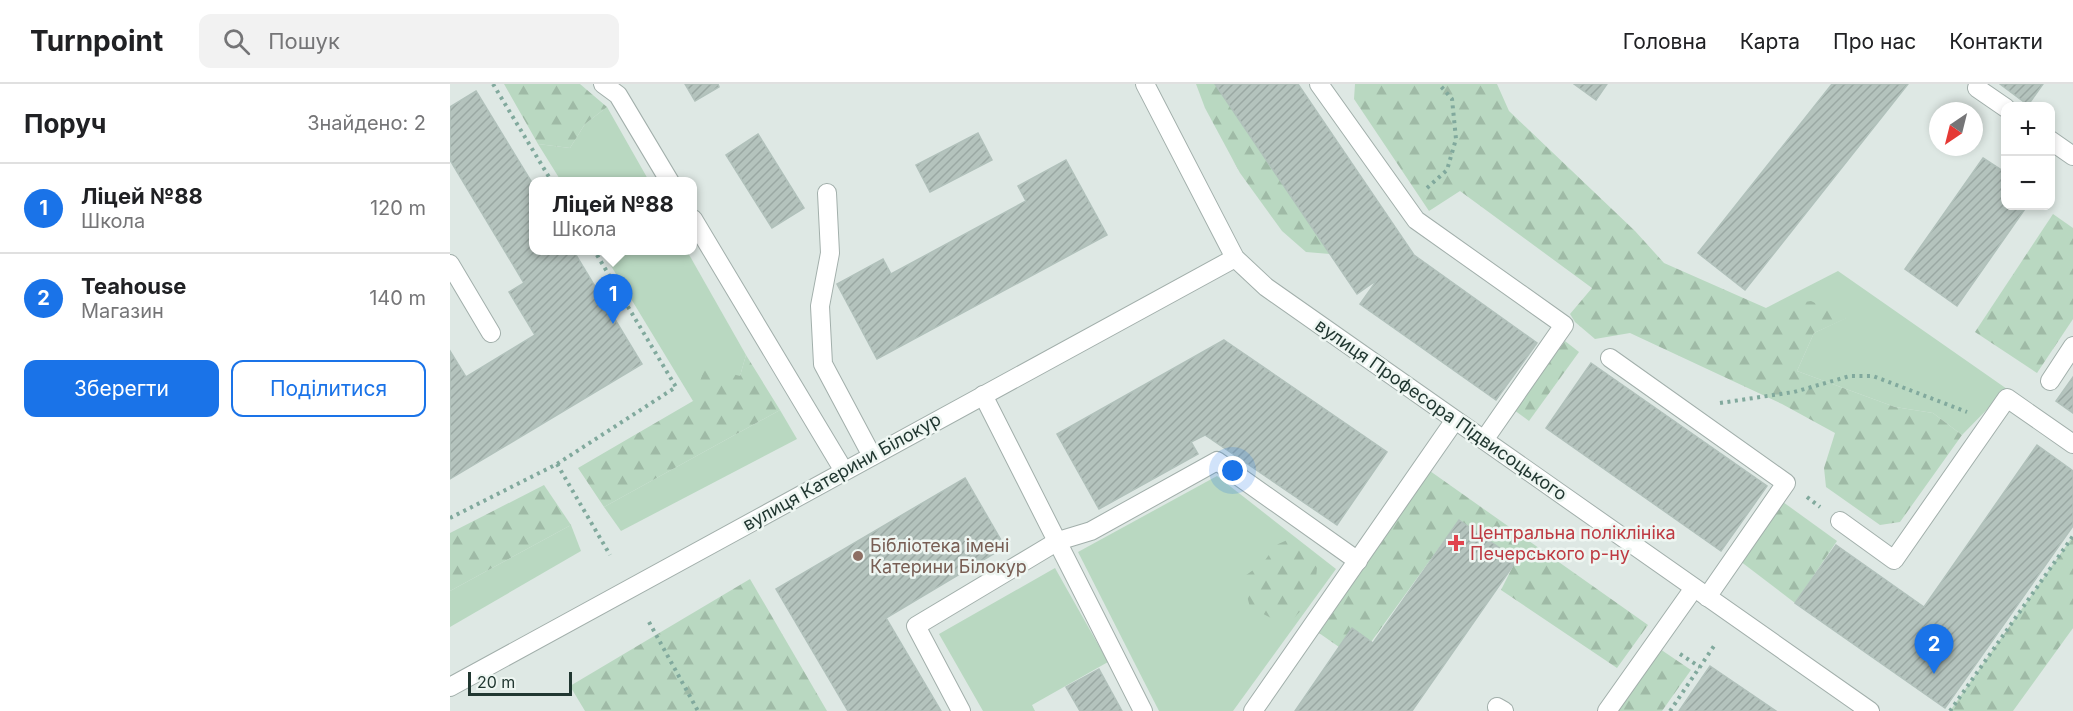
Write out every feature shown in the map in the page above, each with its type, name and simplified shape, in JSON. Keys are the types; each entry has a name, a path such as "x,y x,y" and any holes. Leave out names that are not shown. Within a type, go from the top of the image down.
{"street":[{"path":"603,84 618,94 667,177"},
{"name":"вулиця Професора Підвисоцького","path":"1145,84 1235,258 1266,287 1870,711"},
{"path":"1319,84 1416,220 1564,325 1484,440"},
{"path":"1977,88 2001,105"},
{"path":"2055,143 2073,156"},
{"path":"827,193 830,253 820,306 823,364 872,456"},
{"path":"697,226 844,471"},
{"name":"вулиця Катерини Білокур","path":"450,687 1235,258"},
{"path":"450,264 491,333"},
{"path":"2049,381 2073,346"},
{"path":"1607,711 1786,483 1610,358"},
{"path":"983,395 1143,711"},
{"path":"1840,521 1894,560 2007,398 2073,444"},
{"path":"1253,711 1455,420"},
{"path":"961,711 916,626 1058,541 1091,531 1217,462 1358,561"}],"path":[{"path":"493,84 549,177"},
{"path":"1407,207 1447,170 1456,139 1452,99 1439,84"},
{"path":"450,518 557,464 676,387 597,255"},
{"path":"1681,408 1794,392 1850,376 1873,376 1992,421"},
{"path":"557,464 610,555"},
{"path":"1786,483 1840,521"},
{"path":"1950,711 2073,536"},
{"path":"649,622 698,711"},
{"path":"1670,711 1714,646"}],"green space":[{"path":"504,84 580,84 607,107 585,124 570,148 538,144"},
{"path":"1196,84 1215,84 1330,254 1306,252 1282,231 1240,173 1205,108"},
{"path":"1355,84 1497,84 1509,111 1635,231 1664,263 1766,308 1811,301 1847,318 1814,333 1797,371 1895,407 1933,413 1962,435 1900,522 1880,525 1826,487 1824,468 1835,433 1782,404 1630,333 1595,339 1575,322 1570,314 1592,288 1460,191 1429,211 1354,99"},
{"path":"607,107 647,177 559,177 538,144 570,148 585,124"},
{"path":"2053,214 2073,228 2073,319 2037,373 1975,332"},
{"path":"604,255 689,255 746,355 740,376 693,401"},
{"path":"1838,271 2007,389 1962,435 1933,413 1895,407 1797,371 1814,333 1846,318 1766,308"},
{"path":"1565,341 1579,352 1529,421 1514,410"},
{"path":"746,355 780,410 604,507 578,468 693,401 705,367 740,376"},
{"path":"780,410 797,439 621,531 604,507"},
{"path":"1430,471 1648,625 1617,668 1501,590 1516,560 1459,520 1371,642 1339,647 1319,633"},
{"path":"1217,476 1336,569 1233,711 1159,711 1078,552"},
{"path":"544,485 571,525 450,591 450,533"},
{"path":"1783,502 1837,541 1795,603 1740,561"},
{"path":"571,525 581,551 450,627 450,591"},
{"path":"2073,536 2073,628 2013,711 1950,711"},
{"path":"1294,537 1300,549 1317,567 1315,585 1308,602 1292,620 1275,620 1250,607 1242,578 1263,563 1276,545"},
{"path":"1055,568 1108,662 1032,705 1035,711 983,711 939,634"},
{"path":"750,579 827,711 585,711 570,686"},
{"path":"1660,649 1691,670 1662,711 1616,711"}],"building":[{"path":"685,84 718,84 719,87 695,101"},
{"path":"1215,84 1298,84 1414,255 1537,343 1496,400 1360,304 1377,280 1357,294"},
{"path":"1574,84 1607,84 1596,100"},
{"path":"1832,84 1908,84 1745,290 1698,253"},
{"path":"2000,84 2043,84 2030,102 2024,102"},
{"path":"476,91 529,178 529,255 576,255 642,364 450,479 450,351 466,377 535,335 509,292 524,283 450,160 450,107"},
{"path":"978,133 992,160 930,192 916,165"},
{"path":"758,134 804,208 772,228 726,155"},
{"path":"1983,158 2001,170 2001,210 2024,210 1957,306 1905,269"},
{"path":"1066,160 1107,235 877,359 837,284 883,259 891,274 1026,201 1018,186"},
{"path":"1224,340 1387,452 1337,525 1205,435 1191,442 1198,454 1099,509 1057,434"},
{"path":"1591,363 1767,486 1721,551 1546,428"},
{"path":"2073,377 2073,413 2056,401"},
{"path":"2037,445 2073,471 2073,526 1945,708 1795,603 1836,545 1924,607"},
{"path":"965,478 1005,547 886,618 941,711 848,711 776,589"},
{"path":"1459,520 1517,560 1412,711 1295,711 1352,628 1373,643"},
{"path":"1710,666 1776,711 1679,711"},
{"path":"1099,669 1122,711 1080,711 1066,687"}],"place":[{"name":"Ліцей №88","path":"613,324"},
{"name":"Центральна поліклініка Печерського р-ну","path":"1456,543"},
{"name":"Бібліотека імені Катерини Білокур","path":"858,556"},
{"name":"Teahouse","path":"1934,674"}]}
